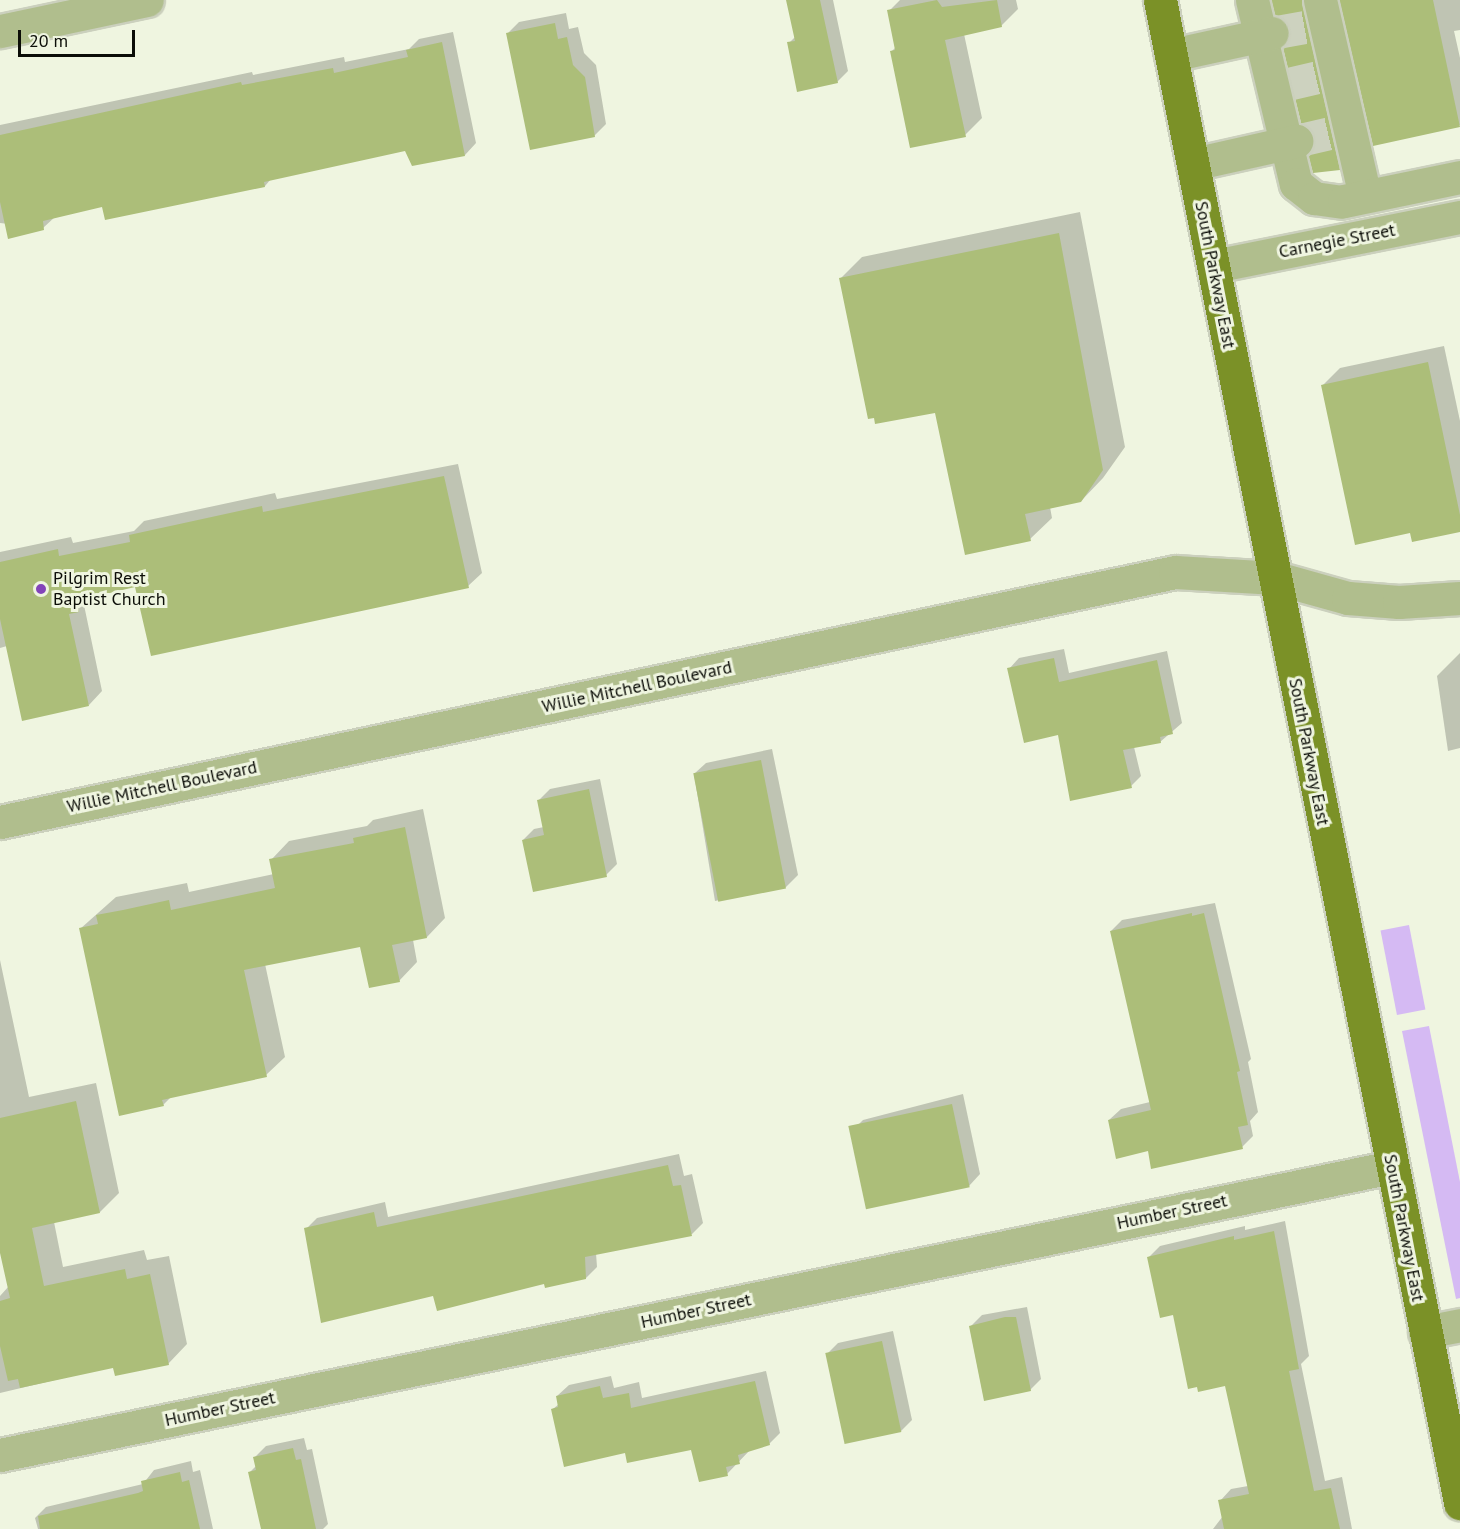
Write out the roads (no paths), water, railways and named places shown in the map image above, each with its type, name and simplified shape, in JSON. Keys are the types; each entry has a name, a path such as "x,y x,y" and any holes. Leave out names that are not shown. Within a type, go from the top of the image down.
{"main road":[{"name":"South Parkway East","path":"1160,0 1460,1503"}],"street":[{"path":"0,32 147,0"},
{"path":"1252,0 1266,35 1291,142 1296,184 1314,198 1353,199 1460,177"},
{"path":"1320,16 1344,129 1353,199 1347,240"},
{"path":"1171,55 1266,35"},
{"path":"1193,164 1291,142"},
{"name":"Carnegie Street","path":"1214,266 1460,217"},
{"name":"Willie Mitchell Boulevard","path":"0,822 1175,572 1276,578 1348,598 1399,602 1460,598"},
{"name":"Humber Street","path":"0,1455 1392,1167"},
{"path":"1425,1332 1460,1325"}],"tunnel":[{"path":"1272,33 1316,25"},
{"path":"1284,85 1327,75"},
{"path":"1296,141 1339,131"}],"place":[{"name":"Pilgrim Rest Baptist Church","path":"41,589"}]}
